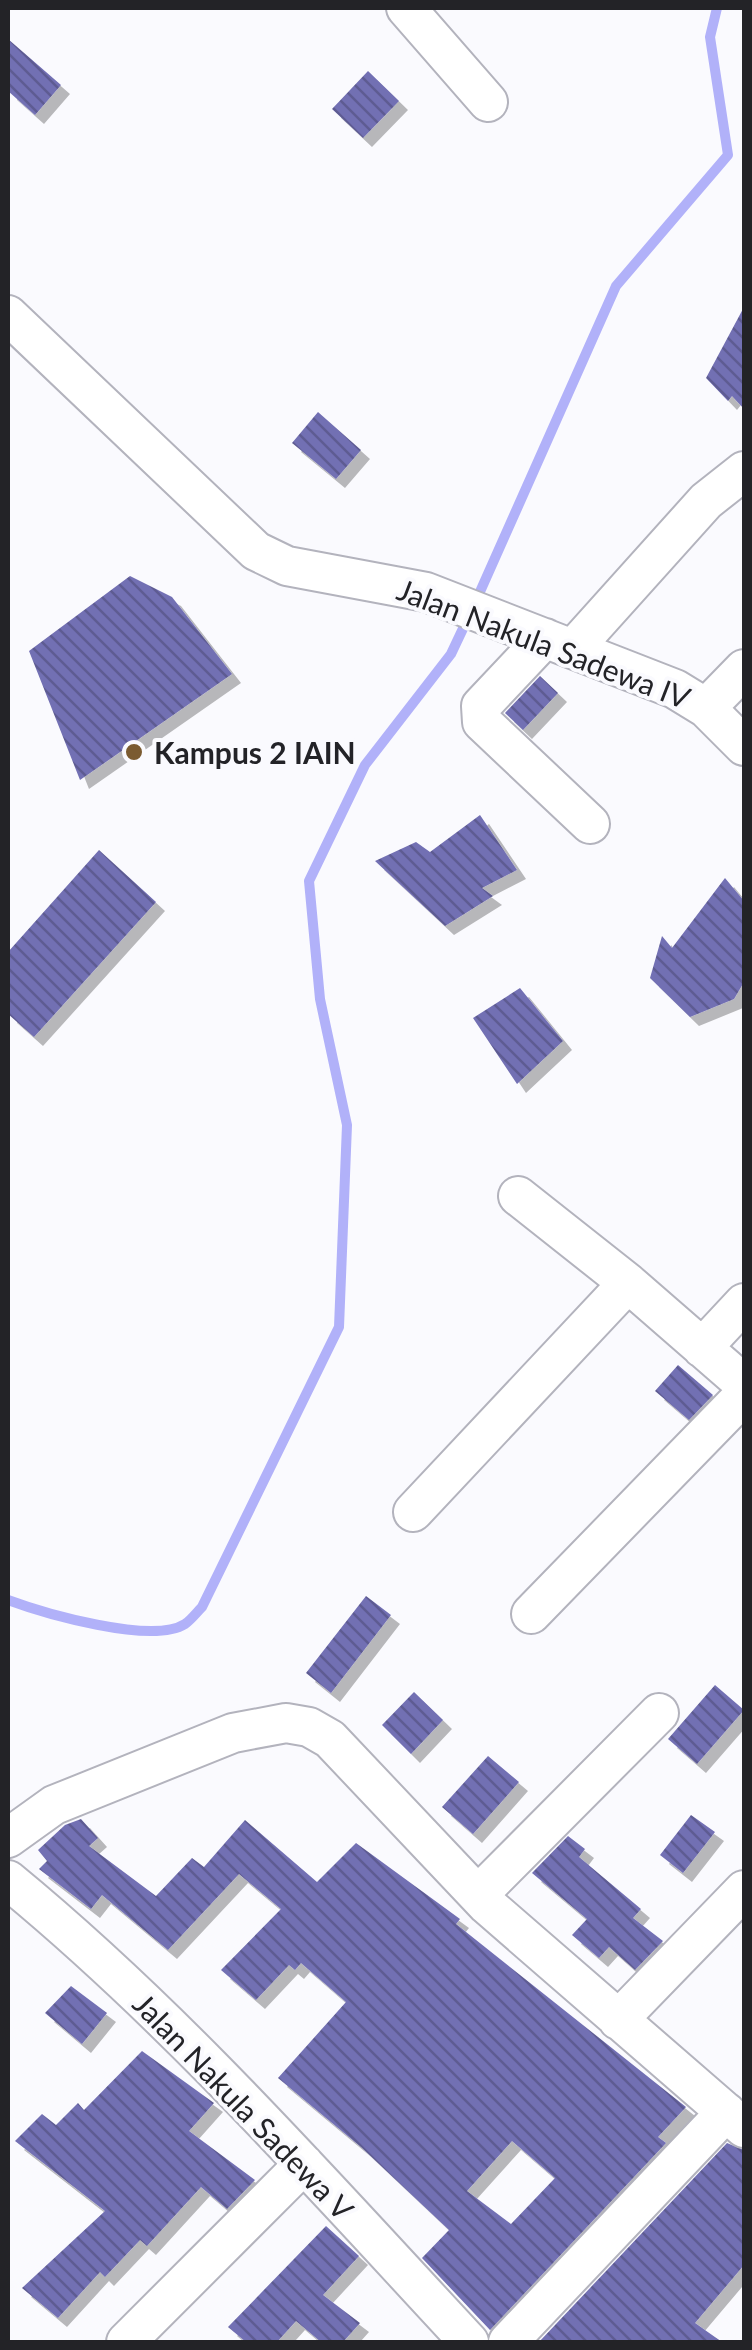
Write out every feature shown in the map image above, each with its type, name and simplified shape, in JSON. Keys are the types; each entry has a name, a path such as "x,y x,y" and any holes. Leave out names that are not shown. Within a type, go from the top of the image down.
{"street":[{"path":"406,8 488,102"},
{"name":"Jalan Nakula Sadewa IV","path":"8,315 256,551 288,566 426,592 675,689 706,708 744,746"},
{"path":"590,824 482,722 481,706 559,644 706,502 744,471"},
{"path":"706,708 744,668"},
{"path":"518,1196 628,1282 744,1384"},
{"path":"413,1512 628,1282"},
{"path":"702,1348 744,1303"},
{"path":"530,1614 744,1395"},
{"path":"478,1895 659,1713"},
{"path":"8,1838 54,1805 234,1734 286,1723 309,1727 330,1739 478,1895 736,2120 508,2342"},
{"name":"Jalan Nakula Sadewa V","path":"8,1880 82,1941 304,2164 469,2342"},
{"path":"618,2020 744,1890"},
{"path":"126,2342 304,2164"}],"building":[{"path":"8,39 61,85 35,115 8,91"},
{"path":"368,71 399,101 363,138 332,109"},
{"path":"744,307 744,409 732,396 728,401 706,378"},
{"path":"318,412 361,450 336,479 292,443"},
{"path":"130,576 172,597 232,674 80,780 29,651"},
{"path":"540,676 558,693 523,730 505,713"},
{"path":"480,815 517,870 482,888 493,896 445,926 375,861 416,842 430,852"},
{"path":"99,850 156,902 34,1037 8,1014 8,952"},
{"path":"725,878 744,901 744,982 734,999 690,1017 650,978 662,936 672,948"},
{"path":"520,988 563,1041 517,1084 473,1018"},
{"path":"678,1365 713,1395 689,1420 655,1391"},
{"path":"366,1596 391,1615 331,1693 306,1673"},
{"path":"715,1685 744,1710 697,1764 668,1739"},
{"path":"414,1692 443,1720 411,1754 382,1725"},
{"path":"488,1756 519,1782 473,1834 442,1807"},
{"path":"691,1815 715,1832 683,1873 660,1855"},
{"path":"81,1819 98,1838 89,1846 156,1896 192,1858 204,1867 245,1820 317,1882 356,1843 460,1919 456,1924 686,2107 658,2137 666,2143 490,2330 422,2258 449,2230 361,2147 278,2078 346,2002 301,1963 295,1970 289,1965 256,2000 221,1970 281,1909 239,1874 168,1950 102,1895 91,1909 39,1869 47,1861 38,1850 65,1825","holes":["512,2141 555,2178 511,2224 467,2191"]},
{"path":"568,1836 585,1849 579,1857 641,1909 633,1918 663,1941 635,1970 609,1947 599,1958 572,1935 587,1919 532,1873"},
{"path":"71,1986 107,2013 82,2044 45,2013"},
{"path":"142,2051 214,2103 189,2131 255,2180 227,2209 201,2187 147,2246 140,2240 105,2277 100,2272 58,2318 22,2288 105,2211 15,2141 42,2114 56,2125 78,2103 84,2110"},
{"path":"727,2143 744,2150 744,2265 695,2323 722,2342 539,2342"},
{"path":"326,2226 359,2256 323,2295 360,2323 343,2342 321,2342 296,2321 277,2342 246,2342 228,2327"}],"waterway":[{"path":"475,603 616,286 728,155 710,37 717,8"},
{"path":"8,1600 71,1619 124,1629 169,1630 187,1622 202,1607 339,1327 347,1125 320,999 309,881 365,765 451,654 468,618"}],"place":[{"name":"Kampus 2 IAIN","path":"134,752"}]}
